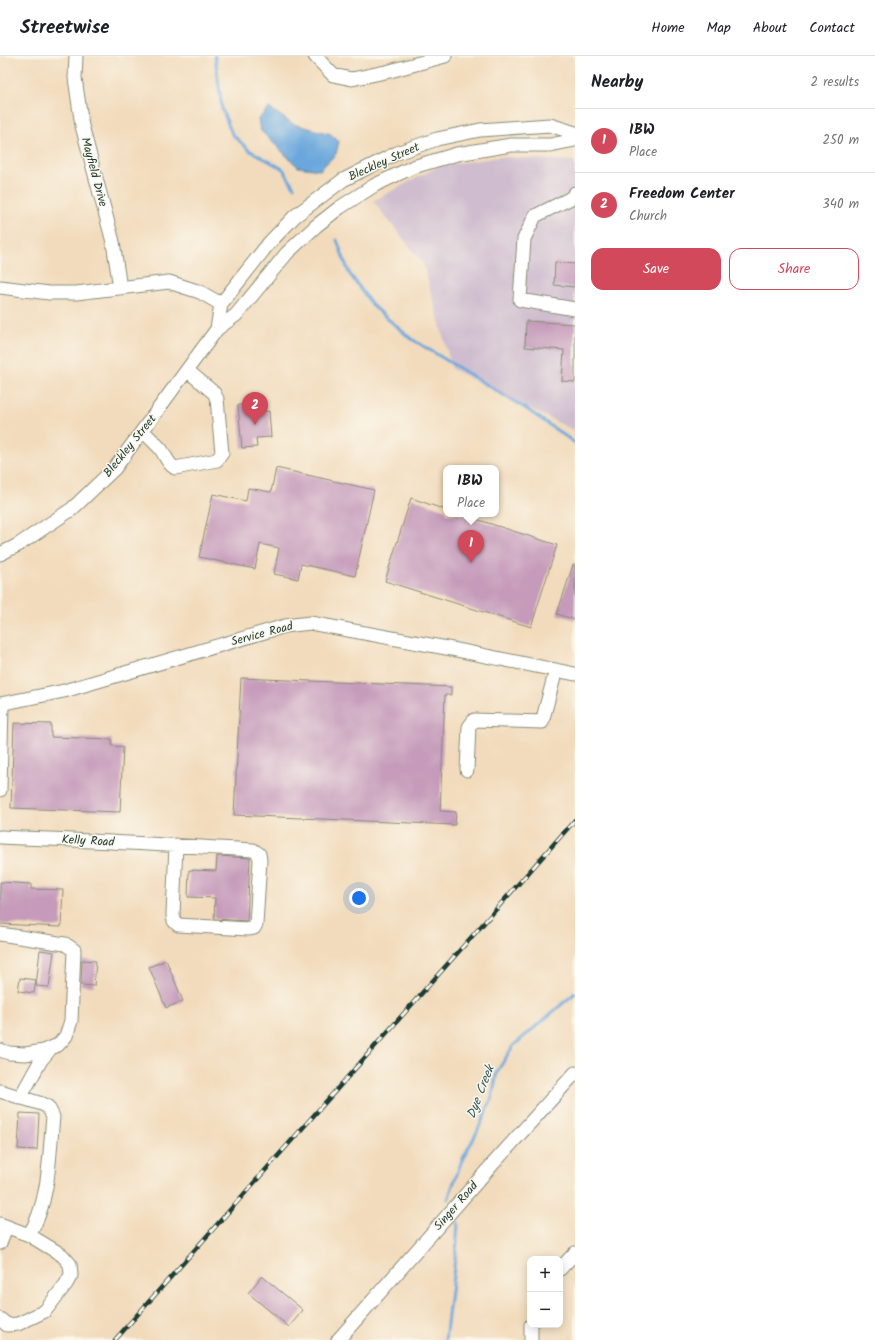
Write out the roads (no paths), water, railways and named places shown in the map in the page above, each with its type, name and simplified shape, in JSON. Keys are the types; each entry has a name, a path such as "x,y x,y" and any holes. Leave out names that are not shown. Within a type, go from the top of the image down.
{"street":[{"name":"Mayfield Drive","path":"76,56 75,78 82,126 112,242 120,288"},
{"path":"315,56 333,75 352,79 390,71 445,56"},
{"name":"Bleckley Street","path":"217,329 221,304 269,243 295,216 342,180 397,153 437,139 480,130 550,125 575,133"},
{"name":"Bleckley Street","path":"0,554 18,545 72,509 115,468 143,432 217,329 236,315 287,253 316,226 339,208 375,185 413,167 457,154 511,145 550,145 575,140"},
{"path":"575,193 571,198 535,216 524,239 520,300 575,310"},
{"path":"0,287 49,293 76,293 168,282 200,292 221,304"},
{"path":"143,432 164,452 170,466 175,468 217,460 220,456 222,453 218,399 214,393 188,370"},
{"name":"Service Road","path":"1,704 64,691 285,626 310,623 452,649 575,674"},
{"path":"467,770 469,727 474,720 542,722 556,670"},
{"path":"0,790 1,704"},
{"name":"Kelly Road","path":"0,837 176,845 253,850 259,854 260,860 256,924 254,928 248,930 178,925 174,921 176,845"},
{"path":"0,934 65,944 74,950 71,1021 66,1036 58,1045 44,1051 25,1054 9,1053 0,1050"},
{"path":"20,1098 41,1060 51,1048"},
{"name":"Singer Road","path":"338,1340 575,1073"},
{"path":"0,1091 42,1104 48,1107 53,1117 44,1199 35,1225 29,1235"},
{"path":"0,1243 3,1226 29,1235 62,1256 70,1264 71,1275 66,1284 45,1311 18,1324 7,1325 0,1319"},
{"path":"563,1266 575,1253"},
{"path":"531,1328 531,1340"}],"water":[{"path":"269,108 293,124 331,134 339,142 336,154 320,170 298,167 260,130 258,119"}],"waterway":[{"path":"215,56 222,109 232,134 249,150 283,169 294,187"},
{"path":"337,240 349,273 373,306 410,338 528,410 575,443"},
{"name":"Dye Creek","path":"448,1199 462,1160 477,1132 492,1098 497,1072 513,1046 575,993"},
{"name":"Dye Creek","path":"445,1340 458,1223"}],"railway":[{"path":"115,1340 575,820"}],"place":[{"name":"Freedom Center","path":"255,425"},
{"name":"IBW","path":"471,563"}]}
